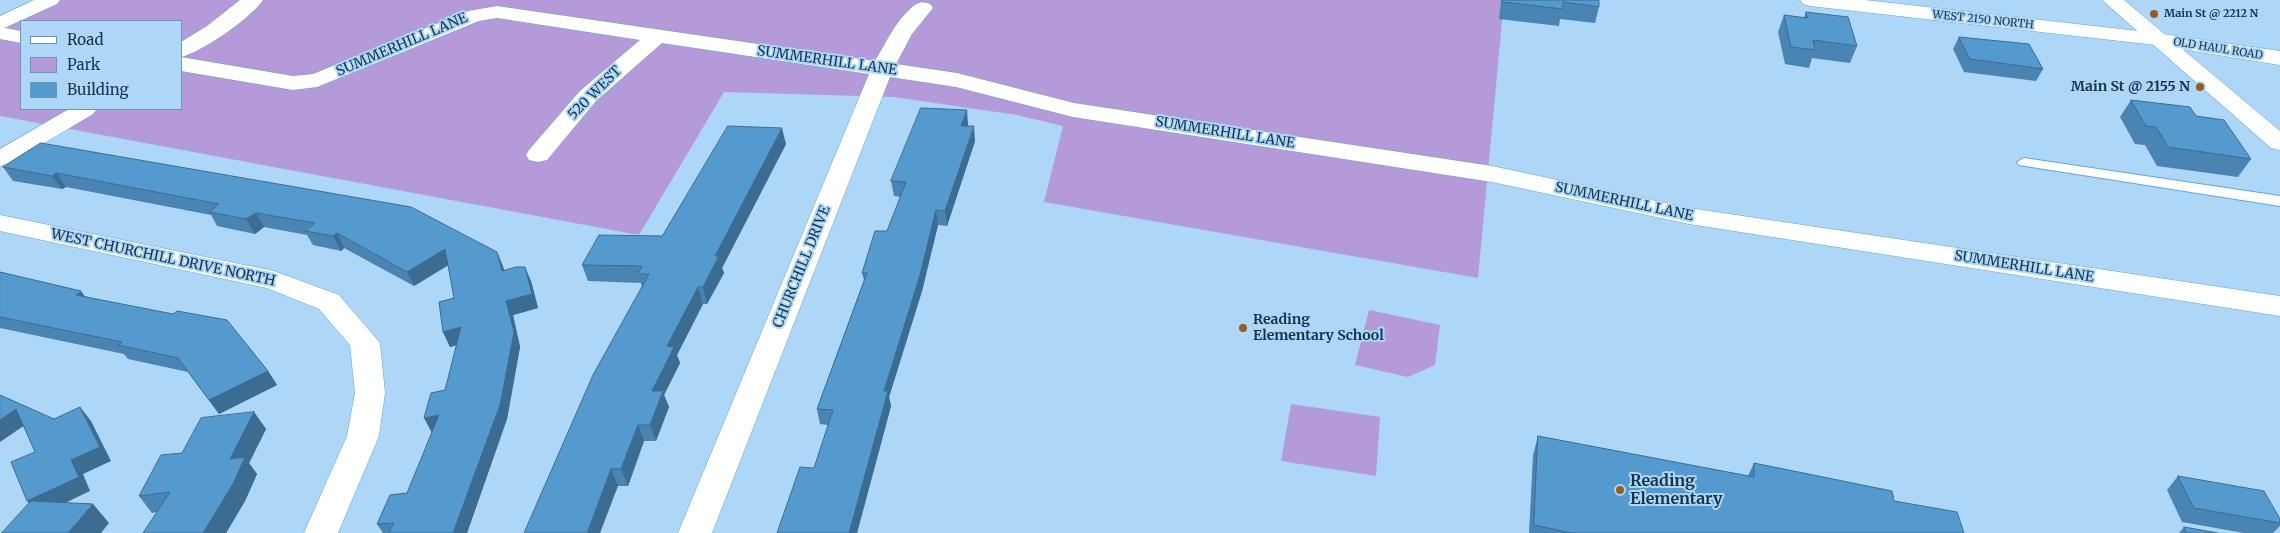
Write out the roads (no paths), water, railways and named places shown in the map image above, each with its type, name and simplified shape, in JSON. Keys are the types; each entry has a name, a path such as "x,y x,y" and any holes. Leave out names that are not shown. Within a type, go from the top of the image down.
{"street":[{"path":"0,24 50,0"},
{"path":"182,50 215,31 253,0"},
{"name":"WEST 2150 NORTH","path":"1810,0 2156,40"},
{"path":"2112,0 2156,40 2280,143"},
{"name":"CHURCHILL DRIVE","path":"695,533 882,69 904,32 923,8"},
{"name":"SUMMERHILL LANE","path":"182,64 293,83 317,80 475,14 497,12 957,80 1073,110 1492,174 1689,216 2280,306"},
{"path":"0,33 20,37"},
{"name":"520 WEST","path":"538,154 588,96 656,36"},
{"name":"OLD HAUL ROAD","path":"2156,40 2280,58"},
{"path":"0,159 83,110"},
{"name":"WEST CHURCHILL DRIVE NORTH","path":"0,223 274,280 329,302 364,343 370,393 363,436 321,533"}],"lane":[{"path":"2024,162 2280,201"}],"place":[{"name":"Main St @ 2212 N","path":"2154,14"},
{"name":"Main St @ 2155 N","path":"2200,87"},
{"name":"Reading Elementary School","path":"1243,328"},
{"name":"Reading Elementary","path":"1620,490"}]}
